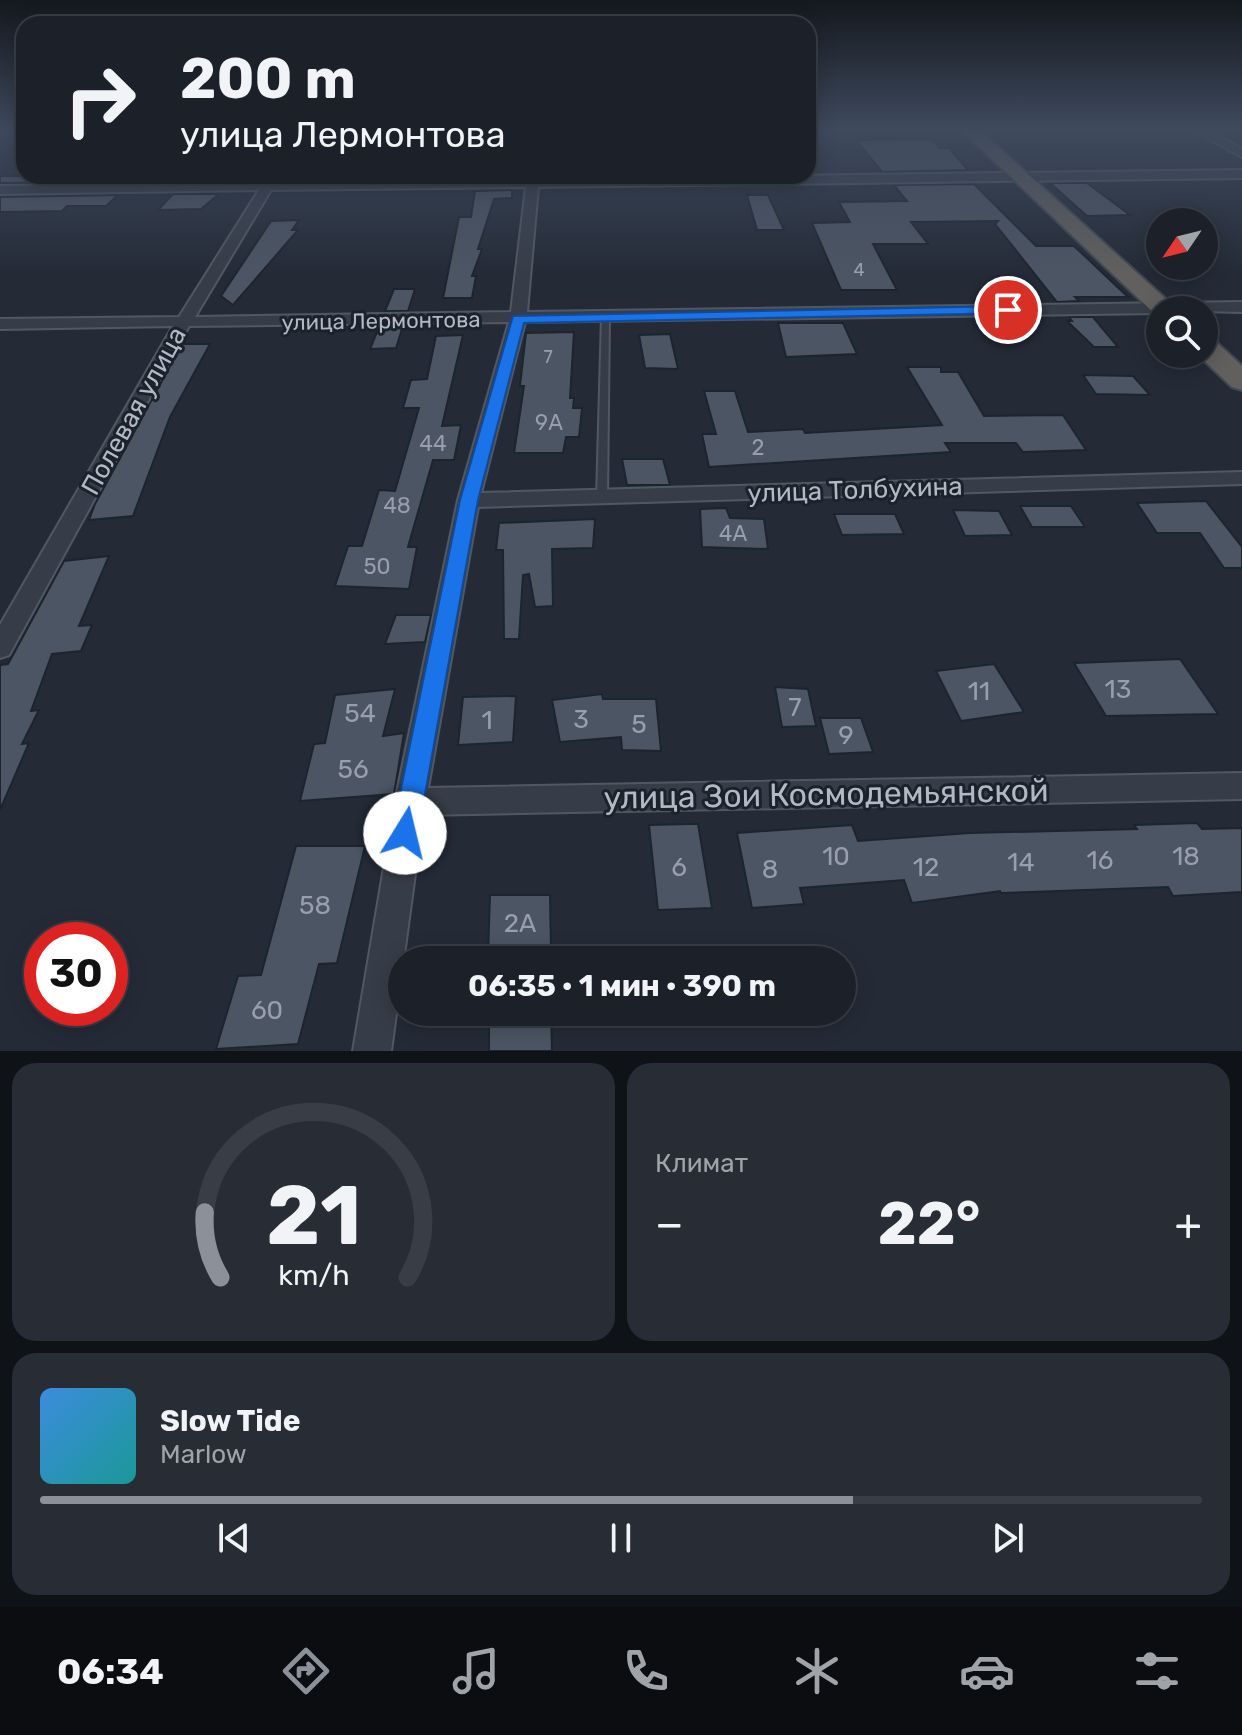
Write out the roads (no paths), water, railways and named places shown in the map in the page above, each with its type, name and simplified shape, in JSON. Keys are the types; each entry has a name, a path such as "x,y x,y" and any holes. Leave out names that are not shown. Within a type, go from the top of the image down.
{"highway":[{"path":"1020,178 1150,296"},
{"path":"1218,359 1242,381"}],"street":[{"path":"816,179 1073,177"},
{"path":"0,190 202,184"},
{"name":"Полевая улица","path":"0,648 183,323 269,184"},
{"path":"372,1051 410,802 469,500 518,319 532,184"},
{"name":"улица Лермонтова","path":"1218,308 1242,307"},
{"name":"улица Лермонтова","path":"0,324 1146,309"},
{"name":"улица Толбухина","path":"469,500 1242,478"},
{"name":"улица Зои Космодемьянской","path":"410,802 1242,786"}],"lane":[{"path":"602,498 605,317"}]}
